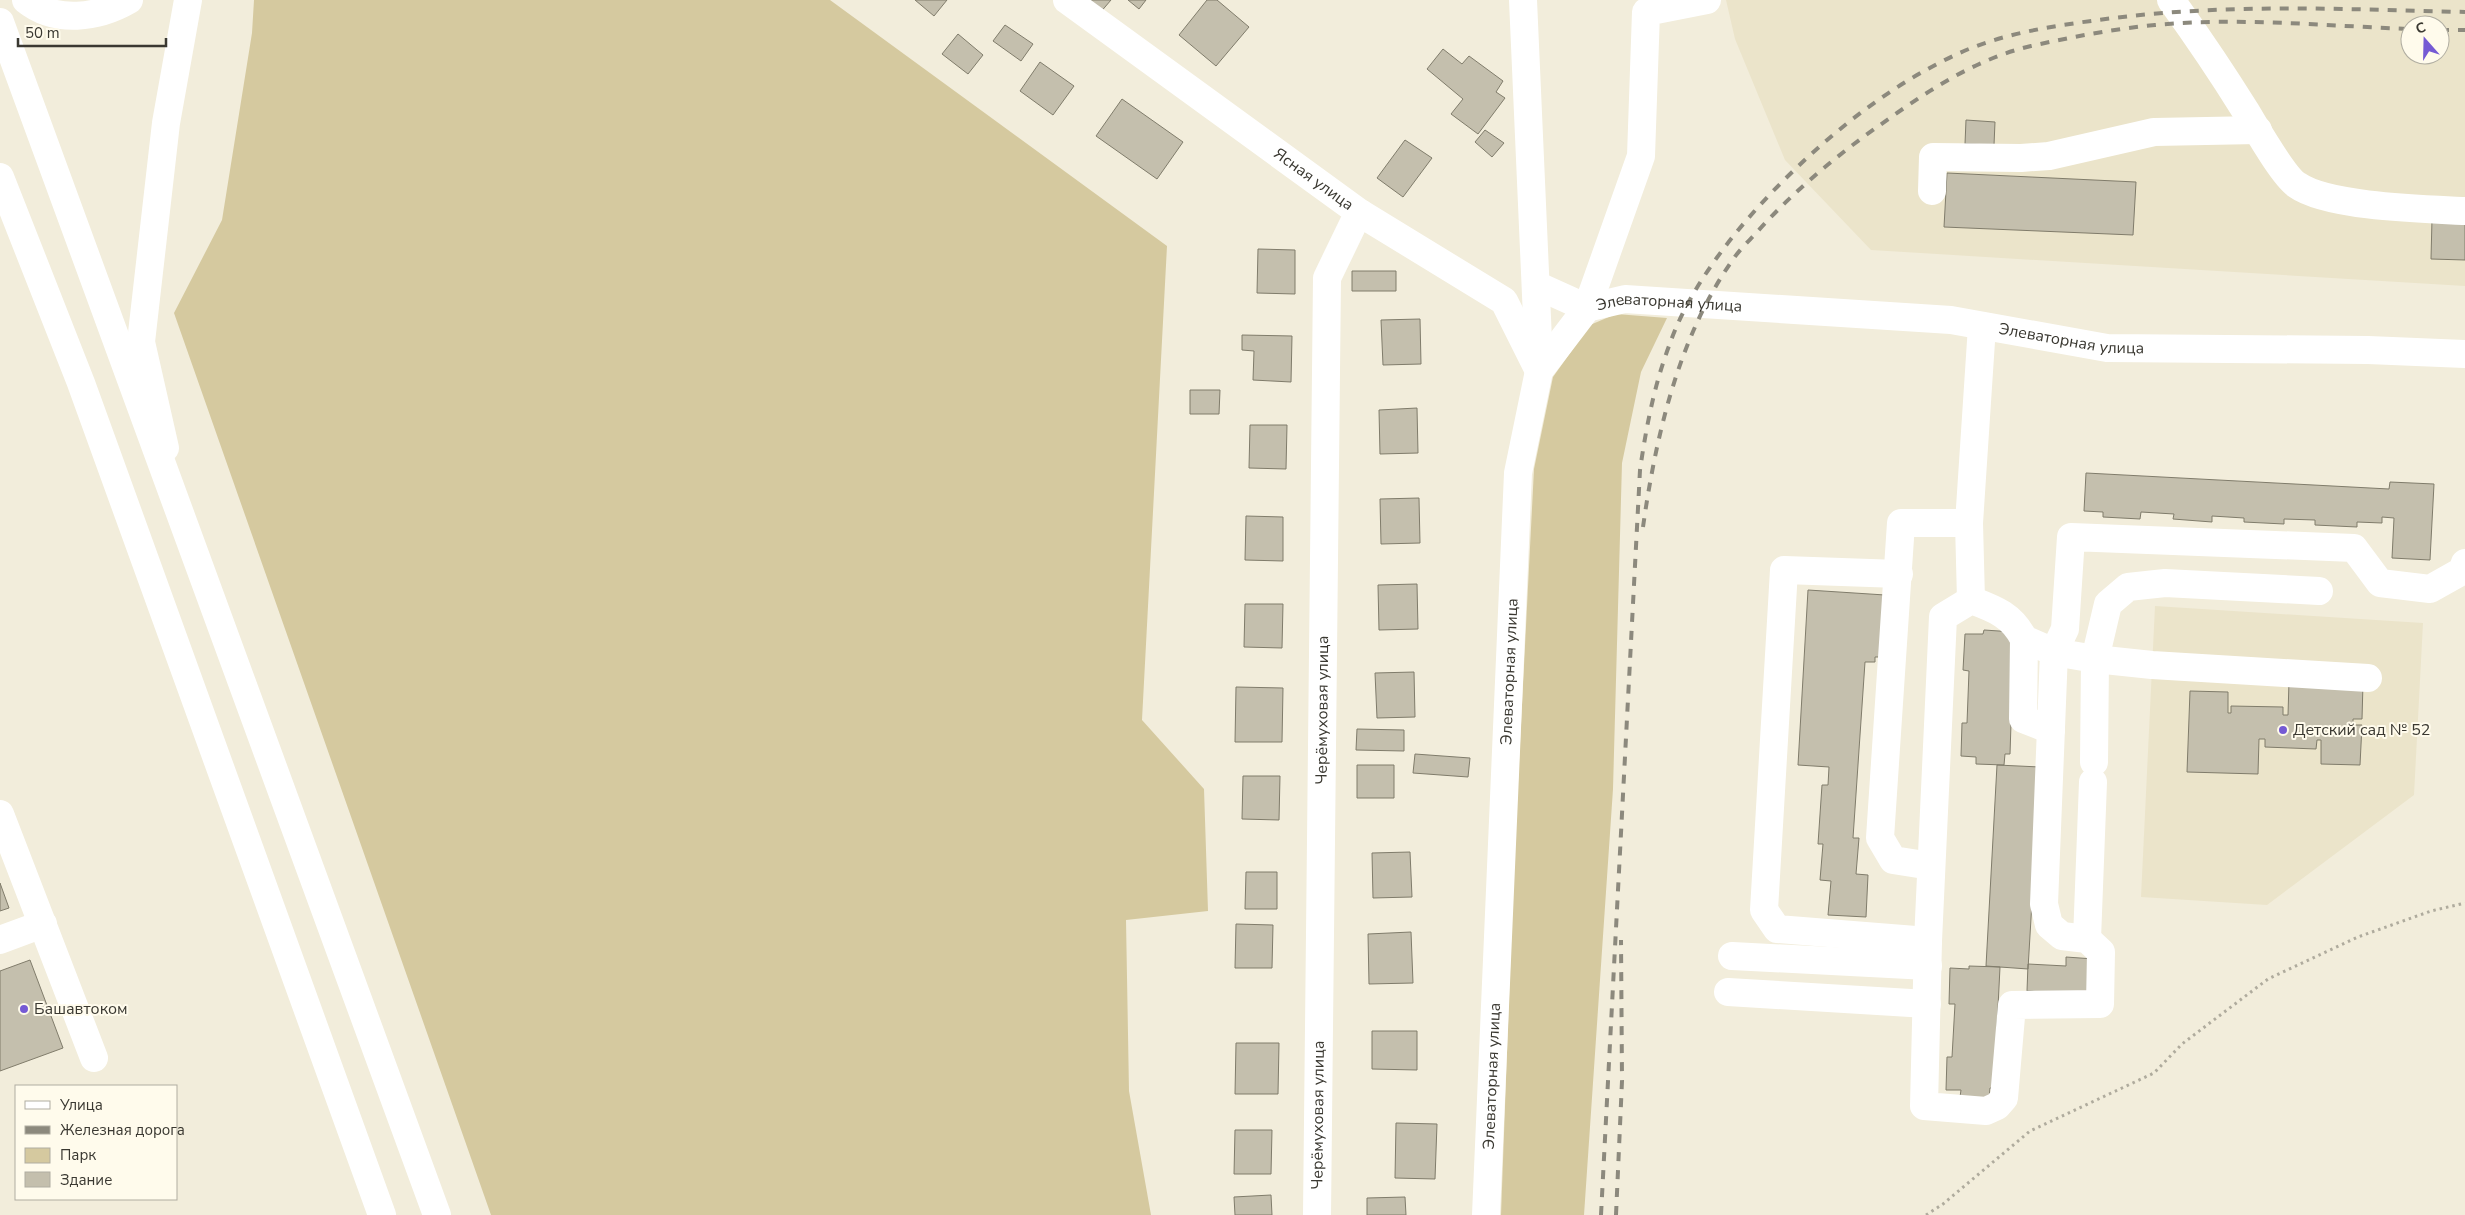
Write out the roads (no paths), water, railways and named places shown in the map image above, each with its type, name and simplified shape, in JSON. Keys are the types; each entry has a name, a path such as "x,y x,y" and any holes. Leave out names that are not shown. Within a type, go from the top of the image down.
{"street":[{"path":"26,0 33,6 55,14 82,16 99,14 130,0"},
{"path":"182,520 141,342 166,123 188,0"},
{"name":"Ясная улица","path":"1067,0 1360,213 1504,301 1539,372"},
{"path":"1523,0 1539,372"},
{"path":"1536,286 1588,308 1641,156 1646,6 1707,0"},
{"path":"2171,0 2297,185 2332,198 2413,208 2465,211"},
{"path":"0,22 437,1215"},
{"path":"1932,190 1933,157 2021,158 2049,156 2154,132 2258,130"},
{"path":"0,177 80,383 382,1215"},
{"name":"Черёмуховая улица","path":"1317,1215 1327,278 1360,213"},
{"name":"Элеваторная улица","path":"1486,1215 1518,473 1539,372 1588,308 1625,299 1951,320 2107,348 2368,350 2465,354"},
{"path":"1971,600 1970,523 1982,326"},
{"path":"1931,866 1893,860 1880,838 1901,523 1970,523"},
{"path":"1971,600 1943,618 1931,866 1924,1106 1986,1111 1997,1106 2004,1098 2012,1006 2100,1004 2101,952 2087,940 2062,936 2049,925 2044,904 2054,652 2065,629 2071,537 2354,548 2380,583 2430,588 2462,571 2465,563"},
{"path":"1899,574 1784,570 1764,910 1777,929 1928,954"},
{"path":"2087,940 2094,772 2095,659 2108,604 2128,588 2165,583 2319,590"},
{"path":"1971,600 1994,608 2016,624 2024,639 2023,719 2051,730"},
{"path":"2024,639 2054,652 2095,659 2152,665 2368,678"},
{"path":"0,814 2,815 94,1058"},
{"path":"0,940 43,924"},
{"path":"1732,956 1928,954"},
{"path":"1728,992 1926,1004"}],"railway":[{"path":"1601,1215 1640,470 1651,407 1669,346 1689,301 1717,258 1749,217 1783,181 1845,125 1914,77 1964,51 1996,39 2030,31 2098,20 2190,11 2282,8 2465,12"},
{"path":"1643,527 1648,492 1663,422 1684,353 1698,320 1734,258 1772,216 1816,175 1847,149 1933,89 1971,68 2010,52 2062,39 2124,29 2155,25 2218,22 2400,29"},
{"path":"2450,30 2465,30"},
{"path":"1616,1215 1622,1081 1621,940"}],"place":[{"name":"Детский сад № 52","path":"2283,730"},
{"name":"Башавтоком","path":"24,1009"}]}
